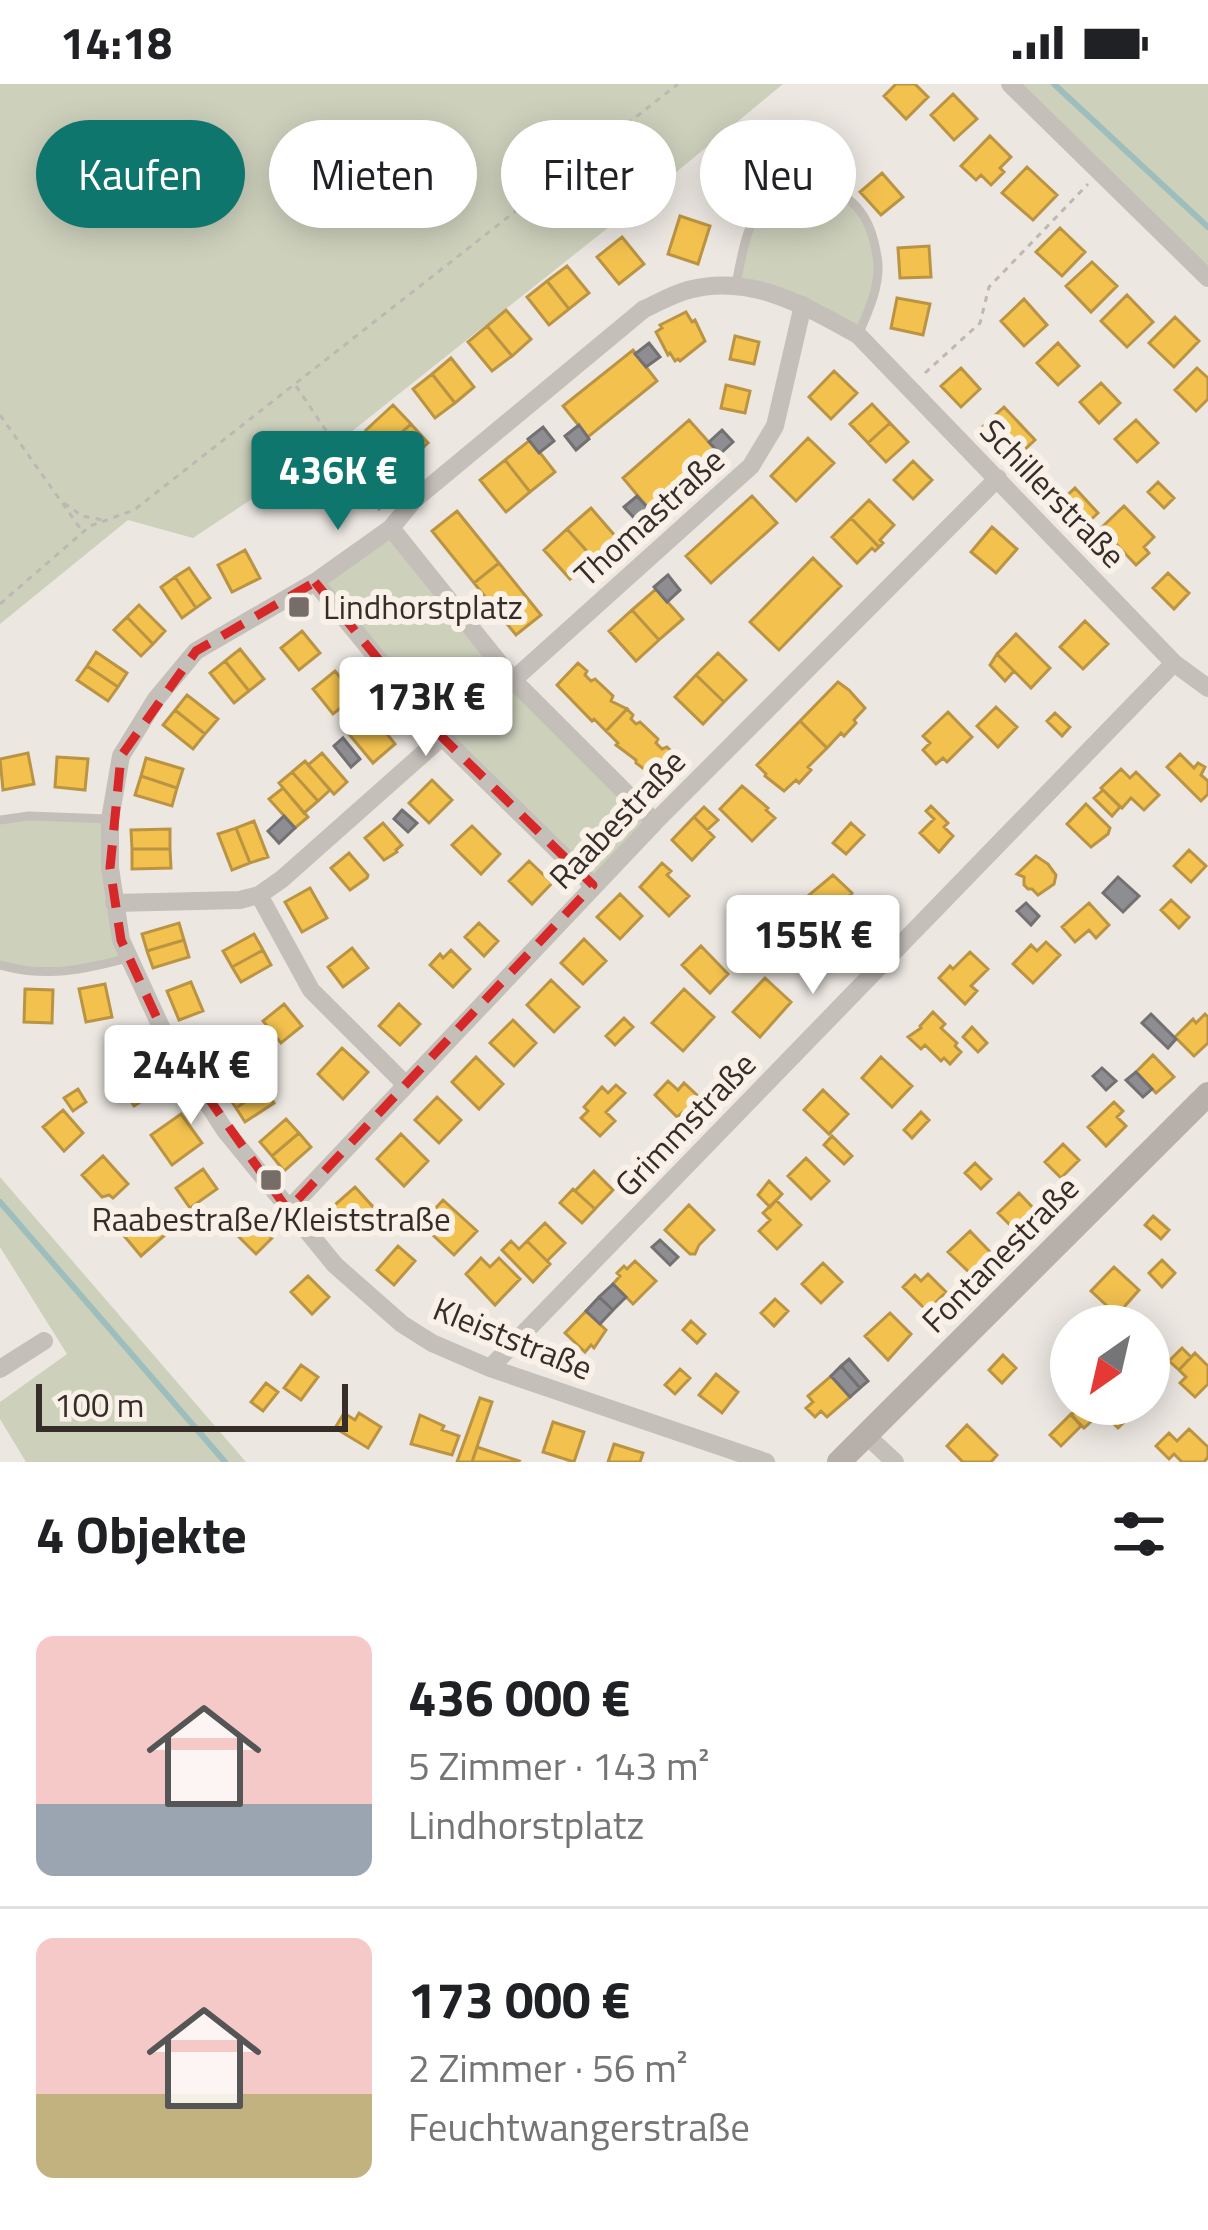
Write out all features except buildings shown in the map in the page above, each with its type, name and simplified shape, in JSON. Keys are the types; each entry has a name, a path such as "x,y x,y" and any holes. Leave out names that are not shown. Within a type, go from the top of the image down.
{"street":[{"path":"1010,84 1208,278"},
{"name":"Schillerstraße","path":"392,528 414,500 644,309 689,290 736,284 802,304 858,335 1174,663 1208,688"},
{"name":"Thomastraße","path":"513,680 751,466 775,426 802,304"},
{"name":"Raabestraße","path":"288,1210 593,885 998,478"},
{"path":"593,885 442,737 315,582 392,528 513,680 655,822"},
{"name":"Kleiststraße","path":"315,582 196,651 156,699 121,756 110,819 114,903 121,940 167,1040 224,1129 288,1210 335,1265 402,1324 490,1368 766,1462"},
{"name":"Grimmstraße","path":"490,1368 1174,663"},
{"path":"114,903 240,900 259,895 442,737"},
{"path":"259,895 311,990 406,1085"},
{"name":"Fontanestraße","path":"839,1462 1208,1094"},
{"path":"0,1369 44,1341"},
{"path":"866,1435 895,1462"}],"lane":[{"path":"736,284 754,218 769,197 798,185 818,184 860,210 874,242 878,275 858,335"},
{"path":"0,820 29,816 110,819"},
{"path":"0,965 33,972 75,972 128,958"}],"path":[{"path":"0,604 90,526 134,510 678,84"},
{"path":"910,387 980,323 989,287 1100,171"},
{"path":"295,384 392,528"},
{"path":"0,415 83,532"},
{"path":"58,497 82,516 105,520"}],"highlighted area":[{"path":"315,582 442,737 593,885 288,1210 167,1040 121,940 110,868 121,756 196,651"}],"green space":[{"path":"0,84 783,84 739,120 700,120 700,152 676,172 676,120 501,120 501,228 608,228 341,440 193,538 128,520 0,624"},
{"path":"1021,84 1208,84 1208,272"},
{"path":"858,211 871,240 876,275 858,331 738,282 752,228 856,228"},
{"path":"391,532 650,822 593,882 448,740 319,583"},
{"path":"0,822 108,822 126,957 75,971 0,963"},
{"path":"0,1177 246,1462 26,1462 0,1419 0,1402 67,1354 0,1247"}],"waterway":[{"path":"1054,84 1208,227"},
{"path":"0,1202 225,1462"}],"place":[{"name":"Lindhorstplatz","path":"299,607"},
{"name":"Raabestraße/Kleiststraße","path":"271,1180"}]}
